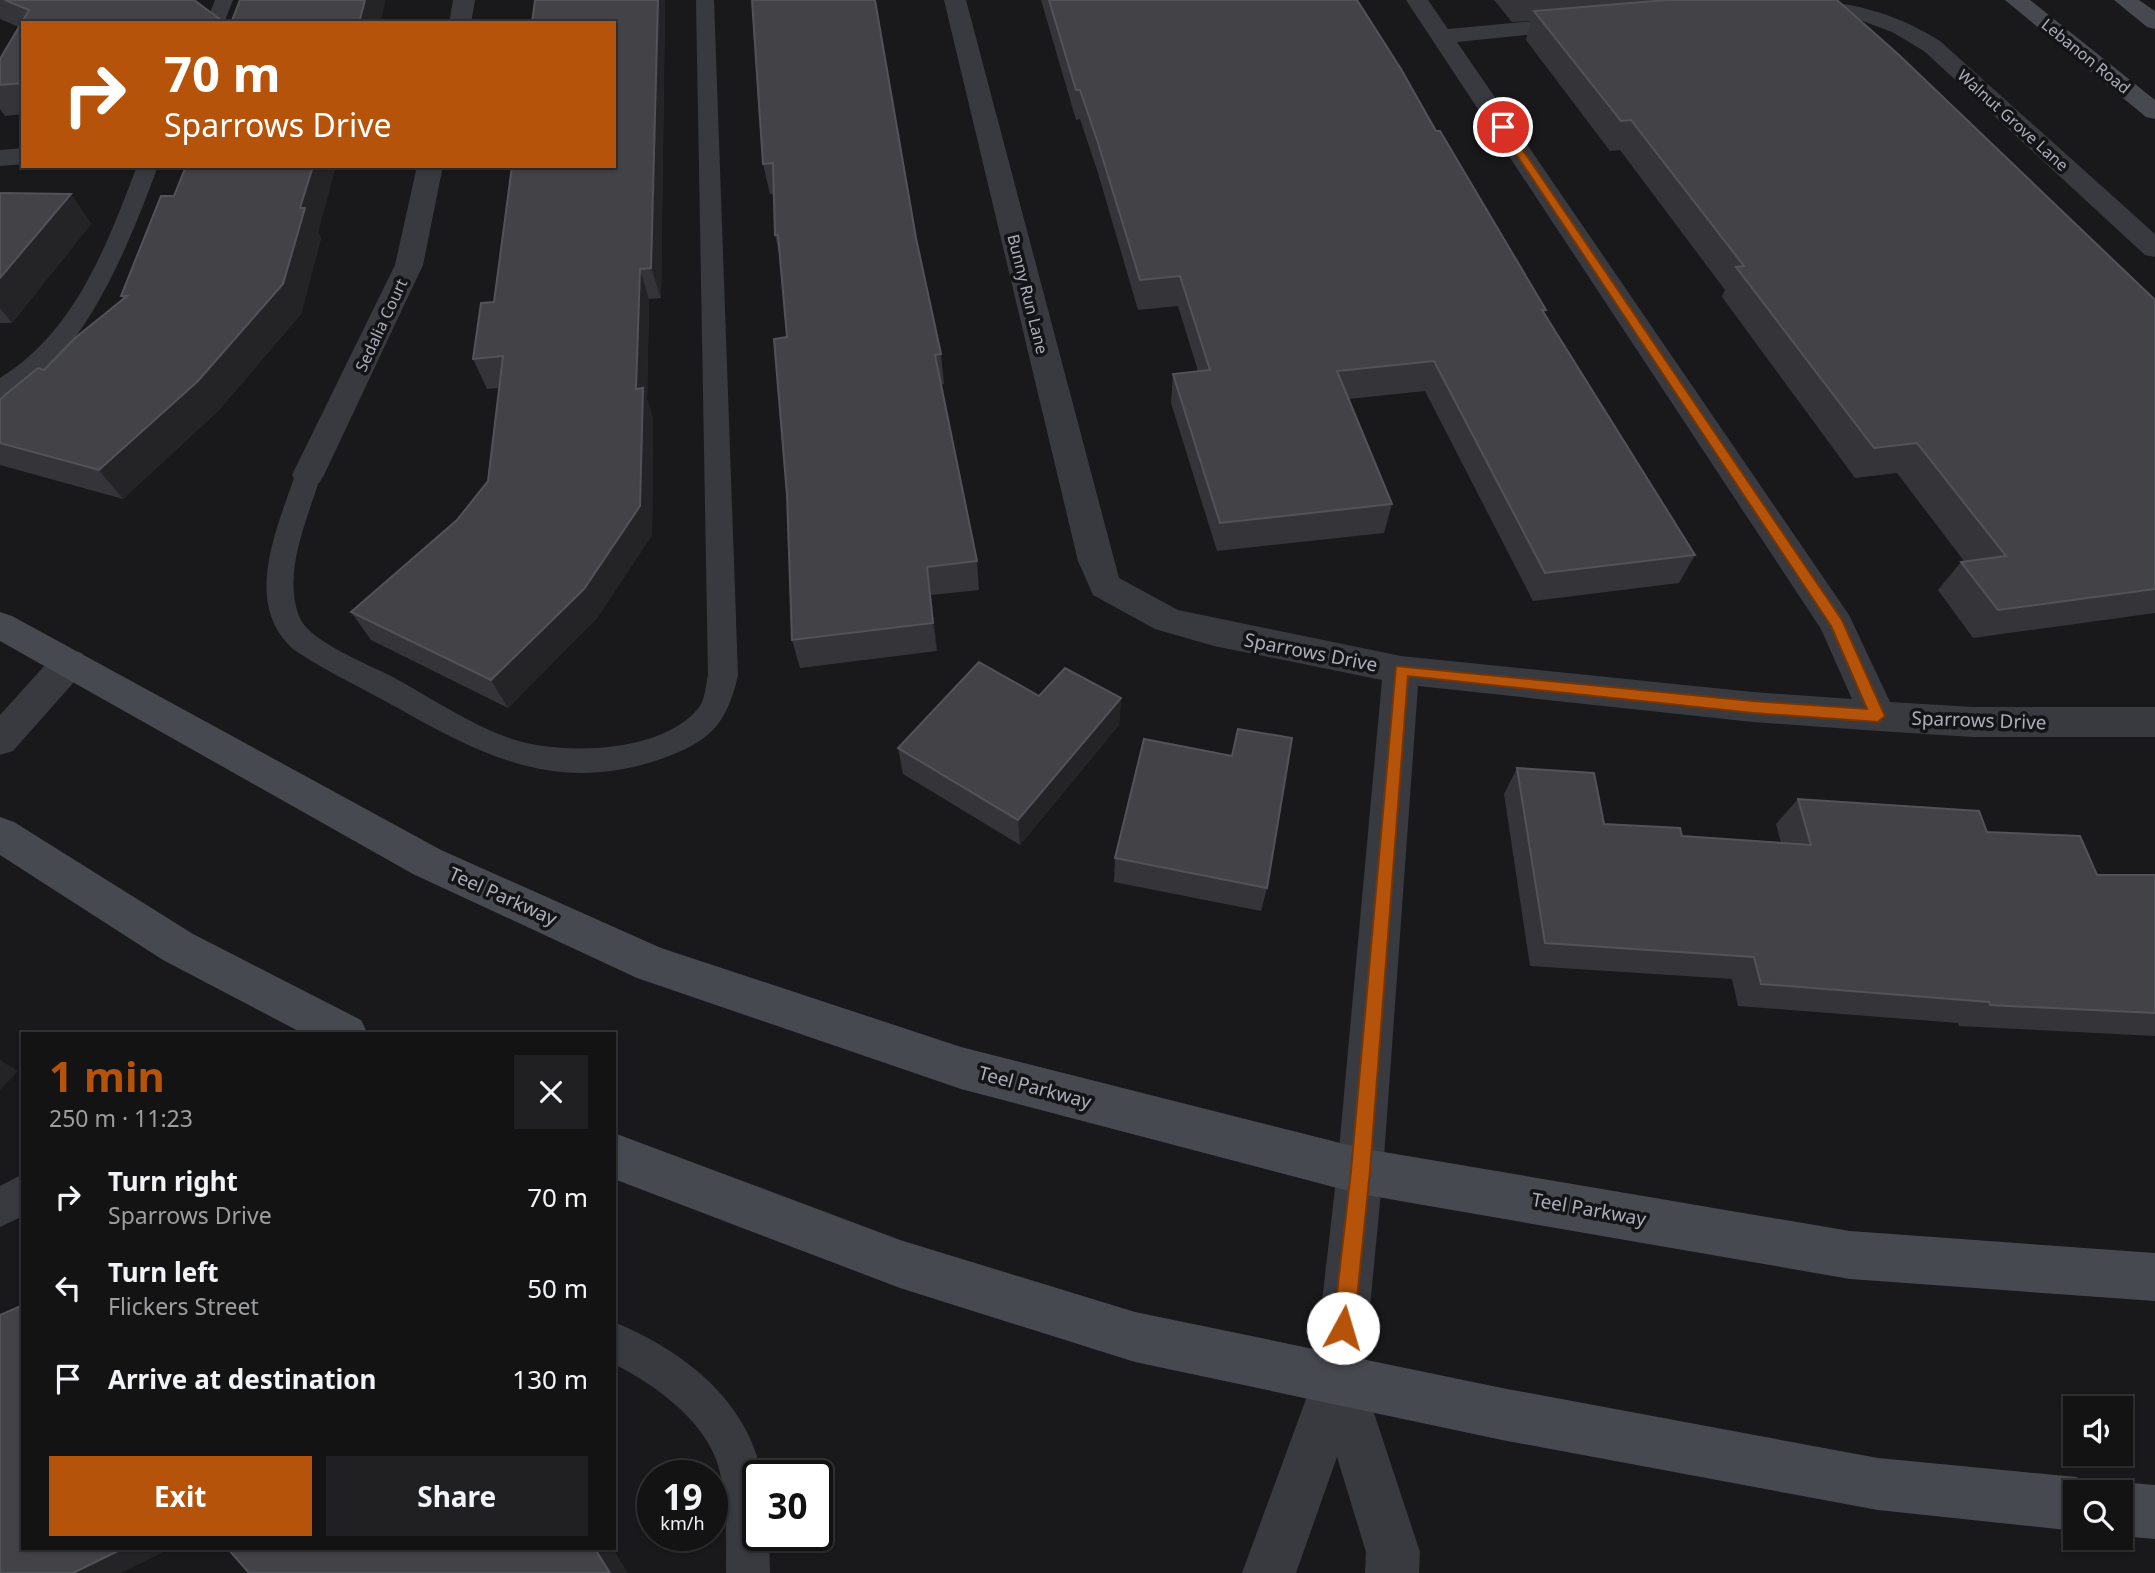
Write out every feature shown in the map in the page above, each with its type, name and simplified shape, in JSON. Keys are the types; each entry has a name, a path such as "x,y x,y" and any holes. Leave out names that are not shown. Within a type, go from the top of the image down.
{"main road":[{"name":"Lebanon Road","path":"2016,0 2155,112"},
{"path":"2125,0 2155,22"},
{"name":"Teel Parkway","path":"0,625 427,862 652,964 961,1068 1360,1171 1850,1255 2067,1273 2155,1277"},
{"path":"0,834 178,947 342,1032"},
{"path":"616,1157 900,1264 1109,1329 1502,1414 1878,1484 2063,1503"},
{"path":"2133,1510 2155,1512"}],"street":[{"path":"460,21 464,0"},
{"name":"Bunny Run Lane","path":"955,0 1082,513 1105,586"},
{"path":"1417,0 1837,624 1878,716"},
{"name":"Walnut Grove Lane","path":"1779,6 1858,11 1912,32 1932,46 2155,249"},
{"path":"1442,37 1604,22"},
{"path":"0,158 21,156"},
{"name":"Sedalia Court","path":"307,475 409,265 430,168"},
{"name":"Sparrows Drive","path":"1105,586 1129,602 1179,623 1401,670 1753,707 1878,716 1973,722 2155,722"},
{"path":"0,701 69,663"},
{"path":"0,740 69,663"},
{"path":"1269,1573 1338,1380 1360,1171 1401,670"},
{"path":"1338,1380 1393,1552 1392,1573"}],"lane":[{"path":"216,21 224,0"},
{"path":"307,475 281,566 280,602 289,628 323,655 504,749 550,760 598,760 652,749 685,735 712,714 723,675 705,0"},
{"path":"0,389 46,356 77,317 115,248 147,168"},
{"path":"0,1208 21,1194"},
{"path":"616,1343 645,1356 713,1412 737,1457 748,1573"}],"building":[{"path":"5,0 194,0 222,21 22,21 29,10"},
{"path":"240,0 365,0 360,21 232,21"},
{"path":"535,0 658,0 651,268 640,269 636,389 643,388 640,506 584,589 491,680 351,612 457,520 488,481 503,356 473,359 481,303 494,302 512,168 616,168 616,21 532,21"},
{"path":"752,0 875,0 916,238 941,354 935,355 977,561 927,567 933,623 792,640 787,495 774,339 787,337 778,235 775,235 773,163 763,164"},
{"path":"1049,0 1357,0 1436,131 1440,131 1546,310 1542,310 1695,555 1545,573 1434,361 1337,371 1392,504 1220,523 1173,374 1210,370 1180,276 1140,280 1098,143 1080,90 1076,90"},
{"path":"1667,0 1837,0 1899,55 2155,300 2155,589 1998,610 1961,562 2006,556 1917,443 1874,448 1736,267 1744,266 1631,120 1621,121 1534,11"},
{"path":"21,24 21,83 0,85 0,59"},
{"path":"185,168 312,168 300,208 305,208 283,284 198,381 99,470 0,443 0,399 38,368 44,370 75,338 127,296 121,296 161,196 174,196"},
{"path":"0,193 71,194 0,278"},
{"path":"979,662 1039,696 1065,668 1121,698 1018,820 898,748"},
{"path":"1238,729 1292,738 1267,888 1115,858 1144,739 1232,756"},
{"path":"1517,768 1594,773 1604,824 1680,828 1682,836 1811,845 1798,799 1979,811 1987,832 2080,836 2097,875 2155,875 2155,1013 1990,1005 1989,1002 1761,984 1754,957 1545,943"},
{"path":"21,1306 21,1550 120,1550 73,1573 0,1573 0,1315"},
{"path":"229,1550 596,1550 610,1573 249,1573"}],"route":[{"path":"1343,1328 1360,1171 1401,670 1753,707 1878,716 1837,624 1503,127"}]}
